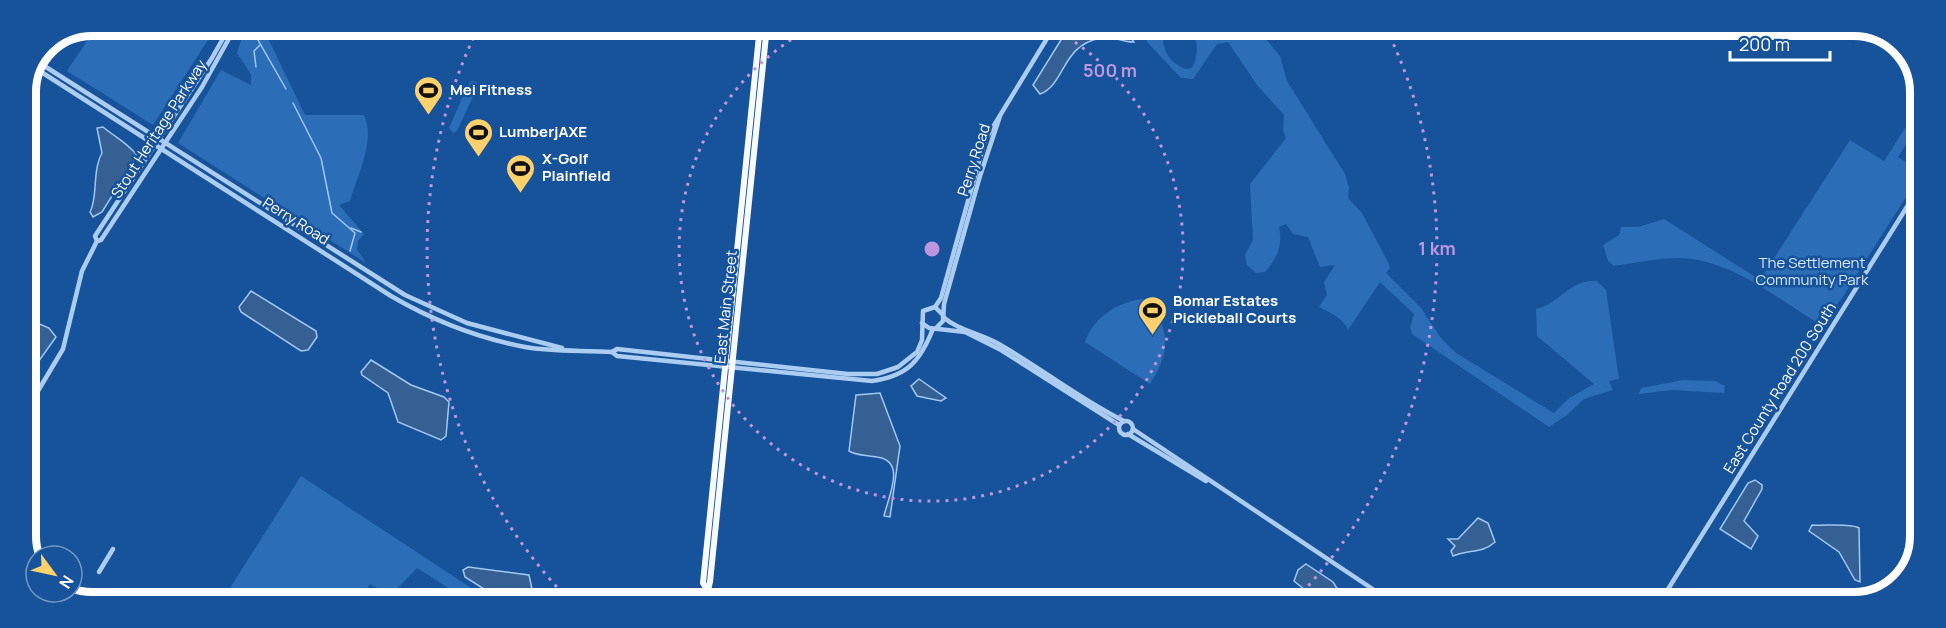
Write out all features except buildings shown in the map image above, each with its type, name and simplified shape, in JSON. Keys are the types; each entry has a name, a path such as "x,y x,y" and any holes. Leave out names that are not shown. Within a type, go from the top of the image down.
{"main road":[{"name":"East Main Street","path":"729,360 759,36"},
{"name":"East Main Street","path":"706,592 704,583 766,36"}],"street":[{"name":"Stout Heritage Parkway","path":"36,394 63,349 82,271 97,241 96,236 225,36"},
{"name":"Stout Heritage Parkway","path":"97,241 101,240 166,143 231,36"},
{"path":"1002,111 1048,36"},
{"name":"Perry Road","path":"43,65 417,302 481,328 562,348 612,352 627,358 856,381 880,380 912,366 922,354 943,316 980,176 1002,111"},
{"name":"Perry Road","path":"40,71 416,310 451,325 505,342 556,350 562,348"},
{"name":"Perry Road","path":"612,352 617,349 848,374 886,373 916,352 922,340 923,311 935,307 941,298 981,150 990,128 1002,111"},
{"name":"East County Road 200 South","path":"1666,592 1910,202"},
{"path":"935,307 957,327 966,327 997,343 1122,423"},
{"path":"922,323 935,328 965,332 1122,423 1131,423 1133,429 1377,592"},
{"path":"1031,370 1055,380"},
{"path":"1122,423 1122,434 1128,434 1216,486"},
{"path":"1128,434 1133,429"},
{"path":"99,572 113,549"}],"green space":[{"path":"90,36 211,36 153,125 67,71"},
{"path":"242,36 267,36 305,115 364,115 368,135 364,158 350,201 339,205 364,234 358,241 357,249 366,263 178,143 221,70 251,85 251,74 237,53"},
{"path":"1194,36 1264,37 1280,56 1287,81 1345,174 1349,187 1348,198 1362,213 1388,262 1390,268 1386,273 1421,308 1441,338 1456,353 1554,413 1569,398 1594,384 1537,336 1536,309 1552,302 1572,287 1587,281 1597,281 1606,290 1619,379 1609,381 1613,390 1584,399 1567,415 1549,427 1412,334 1410,327 1414,314 1380,282 1348,330 1340,319 1319,307 1327,295 1324,282 1335,265 1320,267 1308,237 1293,234 1286,224 1279,227 1279,246 1273,262 1265,272 1256,273 1247,265 1245,255 1253,240 1250,184 1286,138 1283,130 1284,115 1257,85 1228,42 1217,44 1193,79 1181,78 1147,42 1148,37 1163,37 1166,52 1176,64 1185,69 1192,68 1196,58"},
{"path":"477,82 477,88 457,131 453,133 449,128 469,83"},
{"name":"The Settlement Community Park","path":"1910,123 1910,138 1898,157 1910,165 1910,191 1842,298 1821,325 1753,282 1717,265 1679,258 1614,266 1608,261 1603,245 1619,235 1621,227 1638,227 1664,219 1760,280 1850,140 1884,161"},
{"path":"1146,299 1156,307 1165,338 1164,355 1150,384 1085,342 1094,325 1117,306"},
{"path":"1683,380 1715,381 1725,386 1724,393 1672,390 1639,394 1641,388"},
{"path":"301,476 477,592 455,592 417,568 394,592 385,592 370,584 364,592 228,592"}],"shaded area":[{"path":"1063,36 1130,36 1134,42 1106,37 1088,42 1071,56 1048,89 1040,94 1033,85"},
{"path":"103,127 128,146 136,154 136,158 102,212 93,217 90,212 94,199 97,168 102,153 97,128"},
{"path":"251,291 316,331 317,337 308,350 301,351 241,312 239,307"},
{"path":"36,324 49,328 56,337 36,365"},
{"path":"371,360 411,385 444,397 449,402 446,436 441,440 398,422 388,393 362,375 361,372"},
{"path":"919,379 946,398 941,401 917,396 911,386"},
{"path":"880,393 900,446 890,517 884,516 893,481 891,465 886,460 877,457 849,451 856,395"},
{"path":"1755,480 1762,485 1762,489 1744,521 1758,536 1751,549 1720,529 1748,483"},
{"path":"1478,518 1488,523 1495,542 1480,550 1453,556 1451,551 1455,546 1448,539 1458,539"},
{"path":"1812,525 1844,525 1859,528 1860,582 1855,580 1839,552 1809,531"},
{"path":"1306,564 1333,582 1338,590 1342,592 1308,592 1294,581 1298,570"},
{"path":"468,567 529,575 532,592 489,592 465,577 463,570"}],"waterway":[{"path":"256,36 286,89"},
{"path":"256,67 254,51 260,45"},
{"path":"293,103 321,158 332,213 355,233 350,251"},
{"path":"351,228 361,232"}],"place":[{"name":"Mei Fitness","path":"429,116"},
{"name":"LumberjAXE","path":"478,158"},
{"name":"X-Golf Plainfield","path":"521,194"},
{"name":"Bomar Estates Pickleball Courts","path":"1152,336"}]}
